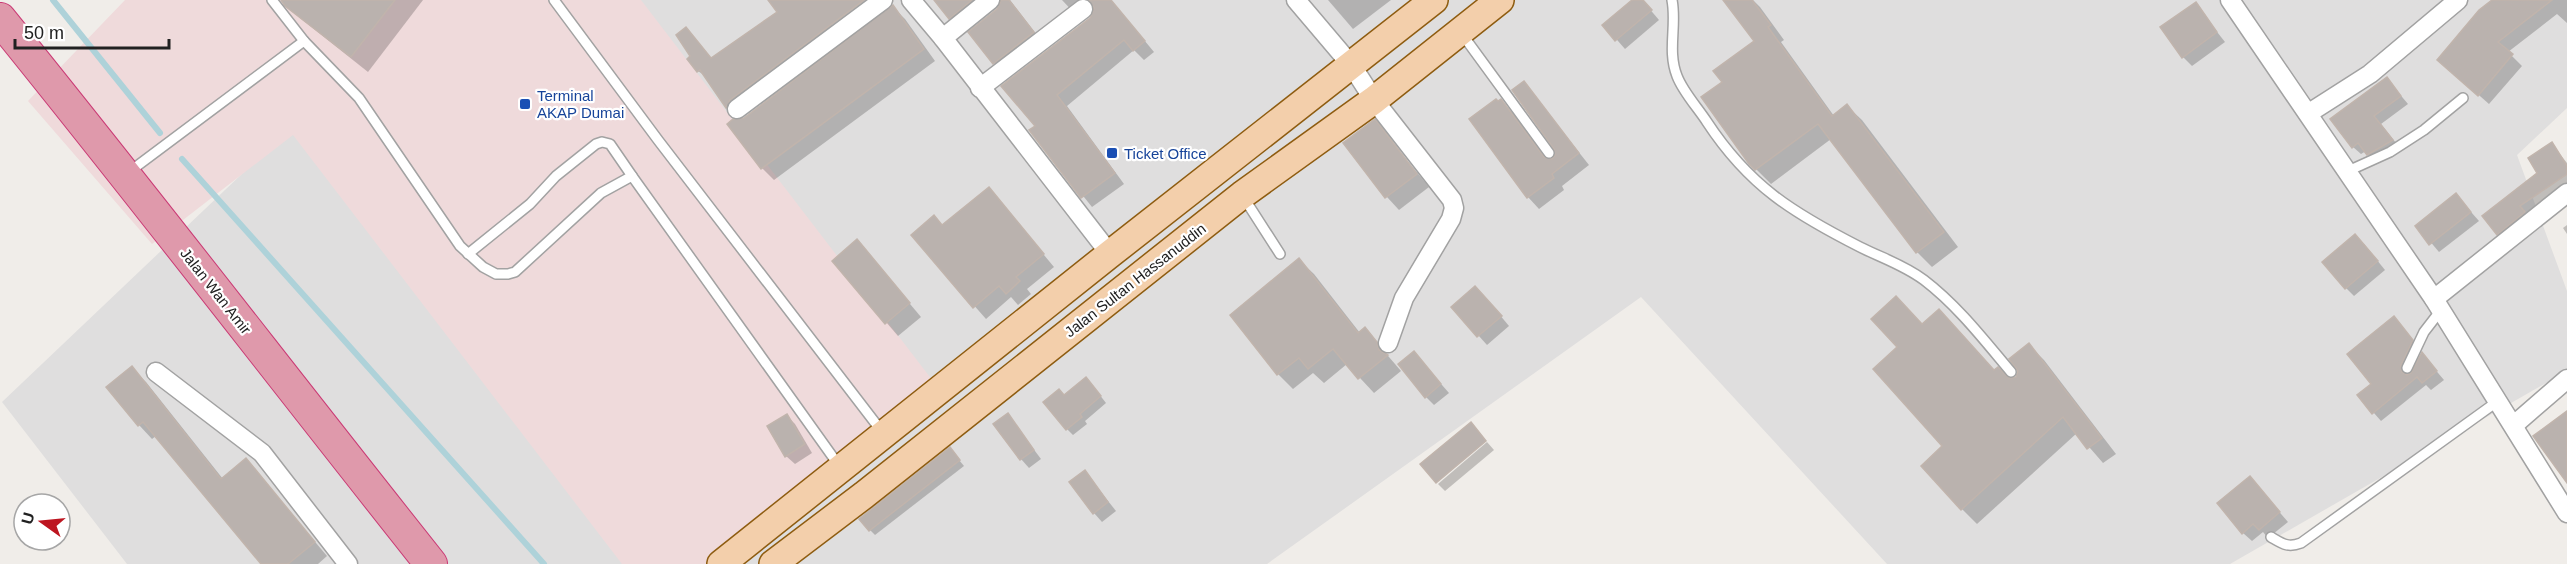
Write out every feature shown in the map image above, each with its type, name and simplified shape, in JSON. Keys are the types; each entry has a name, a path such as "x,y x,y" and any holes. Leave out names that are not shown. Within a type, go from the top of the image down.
{"highway":[{"name":"Jalan Wan Amir","path":"0,19 127,174 268,359 431,564"}],"main road":[{"path":"721,564 1434,0"},
{"name":"Jalan Sultan Hassanuddin","path":"773,564 864,495 1242,195 1374,100 1500,0"},
{"path":"885,435 908,459"},
{"path":"841,470 864,495"}],"street":[{"path":"737,109 883,0"},
{"path":"911,0 1110,254"},
{"path":"943,38 990,0"},
{"path":"1296,0 1352,66 1374,100 1452,200 1454,208 1451,219 1404,298 1388,343"},
{"path":"2230,0 2309,113 2437,305 2514,424 2567,513"},
{"path":"2309,113 2370,74 2458,0"},
{"path":"980,87 1083,9"},
{"path":"2437,305 2567,193"},
{"path":"156,372 262,453 348,564"},
{"path":"2514,424 2567,379"}],"lane":[{"path":"272,0 304,41 359,98 468,254 483,267 496,273 515,272 601,193 632,176"},
{"path":"554,0 665,150 885,435"},
{"path":"1672,0 1674,9 1671,44 1677,77 1711,129 1748,175 1786,206 1863,249 1895,261 1924,280 1951,302 2011,372"},
{"path":"1459,31 1549,153"},
{"path":"127,174 304,41"},
{"path":"2348,171 2399,147 2463,98"},
{"path":"468,254 530,204 556,176 596,144 602,142 610,144 841,470"},
{"path":"1242,195 1280,254"},
{"path":"2407,368 2437,305"},
{"path":"2271,537 2285,546 2301,543 2498,401"}],"shaded area":[{"path":"125,0 641,0 936,385 706,564 622,564 293,135 152,244 28,101"},
{"path":"425,0 808,0 834,27 869,0 2567,0 2567,108 2517,155 2567,291 2567,371 2230,564 1887,564 1641,297 1267,564 127,564 2,402"}],"building":[{"path":"281,0 395,0 351,57 285,6"},
{"path":"768,0 864,0 730,100 726,108 700,70 697,72 687,59 690,56 676,35 686,27 711,58 777,12"},
{"path":"934,0 972,0 949,19"},
{"path":"1001,0 1009,0 1034,32 993,64 968,32 997,9"},
{"path":"1089,0 1111,0 1145,41 1133,51 1124,40 1057,95 1115,173 1081,198 1029,130 1035,126 1001,86 1090,18 1094,8"},
{"path":"1632,0 1643,0 1652,10 1615,41 1602,25"},
{"path":"1723,0 1752,0 1771,25 1768,27 1832,116 1847,104 1944,232 1916,253 1818,124 1755,170 1749,164 1701,97 1722,82 1713,71 1754,41"},
{"path":"2492,0 2552,0 2498,42 2513,54 2478,96 2437,60 2479,10"},
{"path":"2196,2 2217,32 2182,58 2160,27"},
{"path":"893,5 924,49 761,169 727,124 733,119 744,118"},
{"path":"2387,77 2401,96 2374,116 2393,140 2367,155 2358,143 2352,148 2330,119"},
{"path":"1524,81 1579,153 1552,174 1554,178 1527,198 1469,119 1496,99 1498,101 1501,99 1544,157 1552,159 1555,155 1554,149 1512,90"},
{"path":"1375,119 1417,174 1385,198 1343,143"},
{"path":"2552,142 2567,166 2567,174 2520,206 2525,212 2497,235 2482,216 2537,173 2528,158"},
{"path":"989,187 1044,254 1016,277 1020,281 1006,294 999,286 973,308 911,235 934,215 942,225"},
{"path":"2456,193 2471,212 2429,245 2415,226"},
{"path":"2355,234 2378,261 2345,289 2322,262"},
{"path":"857,239 910,303 885,324 832,261"},
{"path":"1299,258 1358,333 1365,327 1377,342 1379,350 1388,355 1358,379 1333,349 1308,369 1299,358 1277,375 1230,315"},
{"path":"1475,286 1502,316 1477,337 1451,307"},
{"path":"1896,296 1922,324 1939,309 1994,370 1998,367 2009,378 2016,377 2018,371 2009,359 2029,343 2102,438 2087,449 2063,417 1961,510 1921,466 1942,446 1873,369 1897,347 1871,319"},
{"path":"2394,316 2413,340 2401,365 2402,372 2407,375 2411,373 2422,352 2437,371 2422,383 2417,377 2372,414 2357,395 2371,384 2347,354"},
{"path":"1414,351 1441,384 1425,398 1398,364"},
{"path":"132,366 221,479 246,458 315,542 288,564 261,564 143,422 138,426 106,387"},
{"path":"1086,377 1101,396 1080,414 1082,417 1066,430 1043,402 1059,389 1064,395"},
{"path":"2567,411 2567,483 2533,436"},
{"path":"1008,413 1034,450 1020,460 993,424"},
{"path":"787,414 805,444 785,457 767,426"},
{"path":"1471,422 1486,441 1436,483 1420,464"},
{"path":"950,447 960,460 869,531 859,519"},
{"path":"1085,470 1108,502 1093,514 1069,482"},
{"path":"2250,476 2280,512 2259,530 2253,524 2242,534 2217,503"}],"waterway":[{"path":"53,0 160,133"},
{"path":"182,159 544,564"}],"place":[{"name":"Terminal AKAP Dumai","path":"525,104"},
{"name":"Ticket Office","path":"1112,153"}]}
